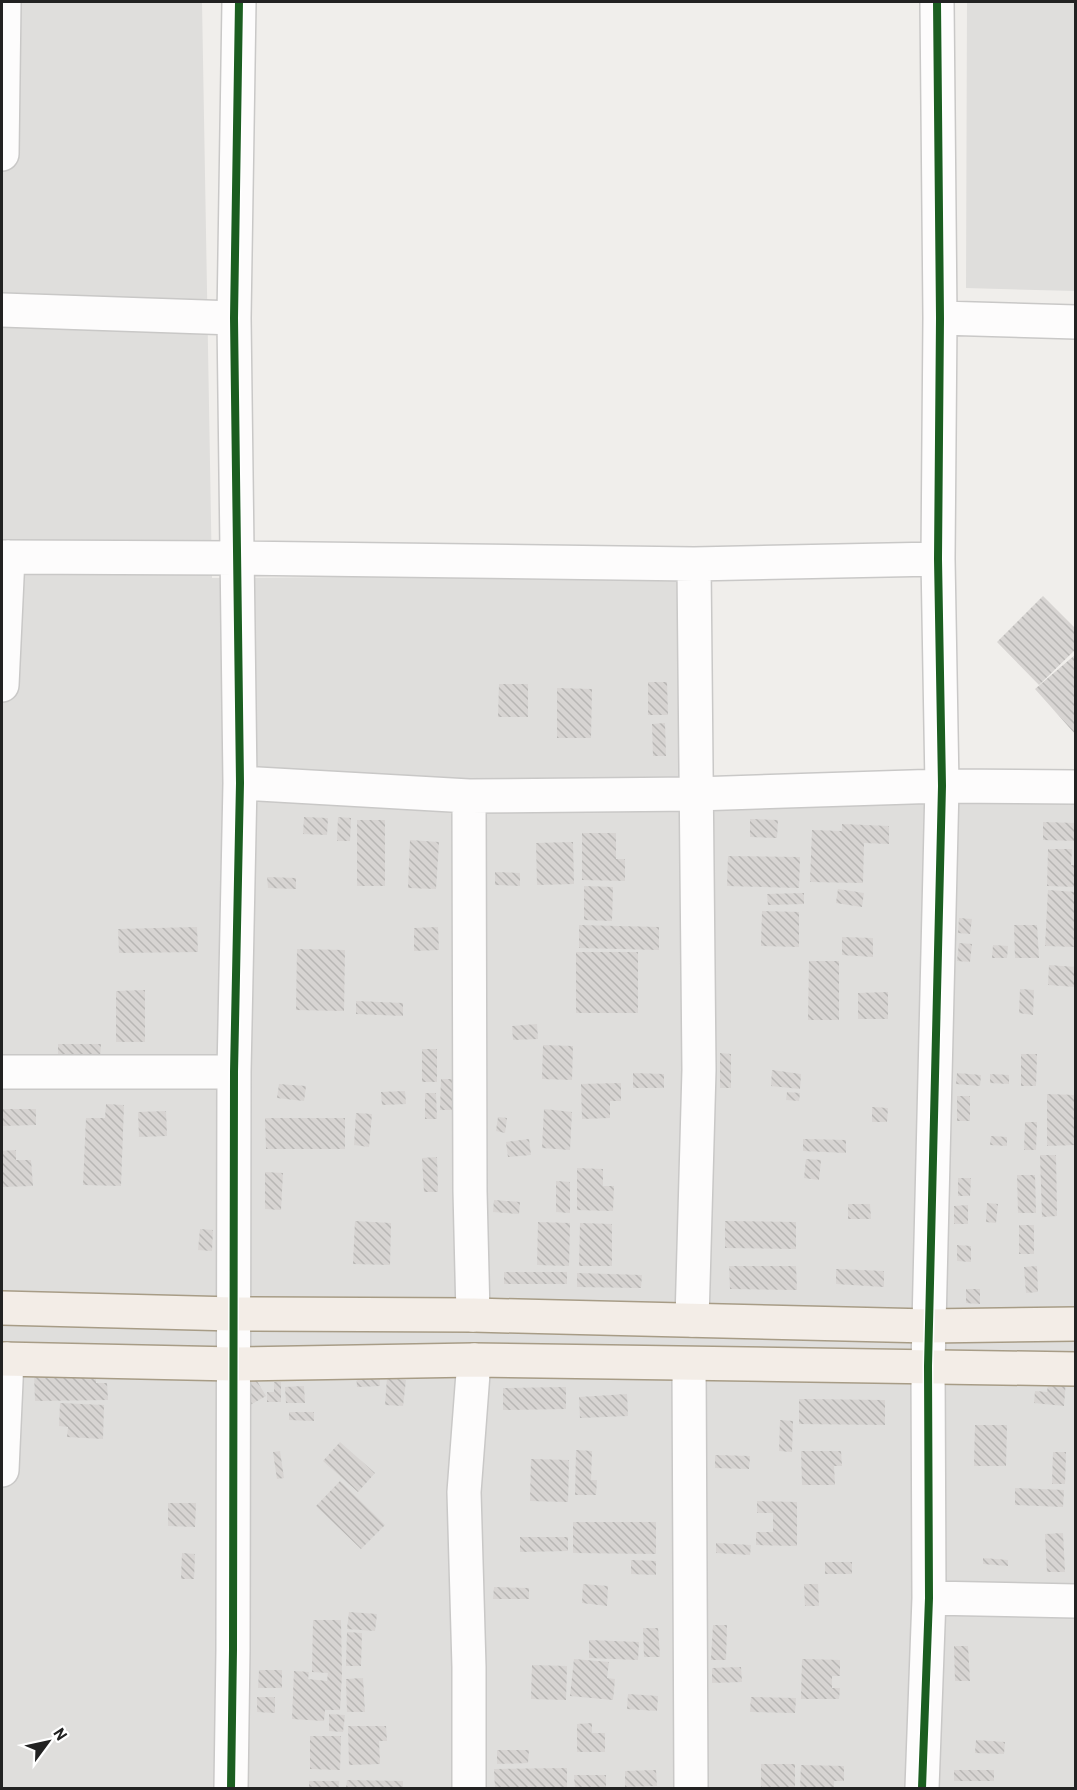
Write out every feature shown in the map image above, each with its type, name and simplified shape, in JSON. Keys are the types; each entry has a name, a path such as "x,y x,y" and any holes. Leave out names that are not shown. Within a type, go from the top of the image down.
{"main road":[{"path":"2,1308 234,1314 473,1315 929,1326 1076,1324"},
{"path":"4,1359 234,1364 474,1360 1076,1369"}],"street":[{"path":"231,1788 234,1072 240,783 234,318 239,2"},
{"path":"922,1788 929,1598 928,1366 942,786 938,559 940,318 937,2"},
{"path":"2,154 3,12"},
{"path":"2,310 234,318"},
{"path":"940,318 1076,322"},
{"path":"2,685 5,557 694,564 938,559"},
{"path":"692,1320 699,1070 694,564"},
{"path":"240,783 469,796 696,794 942,786 1076,787"},
{"path":"469,796 470,1191 473,1315"},
{"path":"2,1072 234,1072"},
{"path":"2,1470 4,1359"},
{"path":"469,1788 469,1667 464,1492 474,1360"},
{"path":"689,1364 691,1788"},
{"path":"929,1598 1076,1601"}],"shaded area":[{"path":"2,2 202,2 212,578 680,574 680,809 963,799 1075,801 1075,1788 2,1788"},
{"path":"967,2 1075,2 1075,291 966,288"}],"building":[{"path":"1043,596 1076,629 1076,649 1039,685 997,642"},
{"path":"1076,654 1076,735 1035,689"},
{"path":"648,682 667,682 668,715 648,715"},
{"path":"499,684 528,684 528,717 498,717"},
{"path":"557,688 592,689 591,738 557,738"},
{"path":"665,723 666,756 653,756 652,724"},
{"path":"304,817 328,818 327,835 303,834"},
{"path":"338,817 351,818 350,841 337,841"},
{"path":"750,819 778,820 777,838 750,837"},
{"path":"357,820 385,820 385,886 357,886"},
{"path":"1043,822 1076,823 1076,841 1043,840"},
{"path":"842,824 889,826 889,844 864,843 863,883 810,882 812,830 842,831"},
{"path":"582,833 616,833 616,859 625,859 625,881 582,880"},
{"path":"410,840 439,842 436,889 408,888"},
{"path":"573,842 574,884 537,885 536,843"},
{"path":"1048,849 1072,849 1071,865 1076,865 1076,887 1047,886"},
{"path":"728,856 800,857 799,888 727,886"},
{"path":"495,872 520,873 520,886 495,885"},
{"path":"267,877 296,878 296,889 268,888"},
{"path":"584,886 613,887 612,921 584,920"},
{"path":"838,889 864,893 862,907 836,903"},
{"path":"1048,890 1076,892 1076,947 1045,946"},
{"path":"804,893 804,904 768,905 767,894"},
{"path":"762,911 799,912 799,947 761,946"},
{"path":"959,918 972,919 970,934 958,933"},
{"path":"579,925 659,927 659,950 579,948"},
{"path":"1014,925 1037,925 1039,958 1015,958"},
{"path":"197,927 198,952 119,953 118,929"},
{"path":"438,927 439,950 414,951 414,928"},
{"path":"842,937 873,938 873,957 842,955"},
{"path":"959,943 972,944 970,962 957,961"},
{"path":"993,945 1008,946 1007,958 992,958"},
{"path":"297,949 345,950 344,1011 296,1010"},
{"path":"576,952 638,952 638,1013 576,1013"},
{"path":"809,961 839,961 839,1020 808,1020"},
{"path":"1049,965 1076,967 1076,987 1048,985"},
{"path":"1020,989 1034,990 1033,1015 1019,1013"},
{"path":"145,990 145,1042 116,1042 116,991"},
{"path":"888,992 888,1019 858,1019 858,993"},
{"path":"356,1001 403,1003 403,1016 356,1014"},
{"path":"537,1024 538,1039 513,1040 512,1026"},
{"path":"58,1044 101,1044 100,1058 58,1058"},
{"path":"543,1045 573,1046 572,1080 542,1079"},
{"path":"422,1049 437,1049 437,1082 422,1082"},
{"path":"720,1053 731,1054 731,1088 720,1088"},
{"path":"1021,1054 1037,1054 1036,1086 1021,1086"},
{"path":"772,1070 801,1074 800,1089 771,1086"},
{"path":"633,1073 664,1074 664,1088 633,1088"},
{"path":"957,1073 981,1075 980,1086 956,1084"},
{"path":"990,1074 1009,1075 1009,1084 990,1083"},
{"path":"441,1079 454,1079 453,1110 440,1110"},
{"path":"621,1083 621,1101 610,1101 610,1118 582,1119 581,1084"},
{"path":"279,1084 306,1086 304,1101 277,1098"},
{"path":"405,1091 406,1104 382,1105 381,1092"},
{"path":"787,1092 800,1093 799,1101 786,1100"},
{"path":"425,1093 436,1093 437,1119 425,1119"},
{"path":"1047,1094 1076,1095 1076,1145 1047,1146"},
{"path":"957,1096 970,1096 970,1121 957,1121"},
{"path":"106,1104 124,1105 121,1186 83,1185 86,1118 105,1118"},
{"path":"872,1107 888,1108 887,1122 872,1122"},
{"path":"2,1109 36,1109 36,1125 2,1126"},
{"path":"544,1109 572,1112 570,1150 542,1148"},
{"path":"166,1111 167,1136 139,1137 138,1112"},
{"path":"356,1113 372,1114 369,1147 354,1145"},
{"path":"498,1117 507,1118 505,1133 496,1131"},
{"path":"265,1118 345,1118 345,1149 266,1149"},
{"path":"1025,1122 1037,1122 1036,1150 1024,1150"},
{"path":"991,1136 1007,1137 1007,1146 990,1145"},
{"path":"529,1139 531,1155 508,1157 506,1142"},
{"path":"803,1139 846,1140 846,1153 803,1151"},
{"path":"16,1150 16,1160 31,1160 33,1186 2,1187 2,1151"},
{"path":"1040,1155 1056,1155 1057,1216 1042,1217"},
{"path":"437,1157 438,1192 424,1192 422,1158"},
{"path":"806,1159 821,1160 819,1180 804,1178"},
{"path":"577,1168 603,1169 603,1186 614,1186 613,1211 577,1210"},
{"path":"265,1172 283,1173 281,1210 265,1209"},
{"path":"1017,1175 1035,1175 1036,1213 1018,1213"},
{"path":"958,1178 971,1178 970,1196 958,1196"},
{"path":"556,1181 570,1182 570,1213 556,1212"},
{"path":"494,1200 520,1202 519,1214 493,1212"},
{"path":"987,1203 998,1204 996,1223 986,1222"},
{"path":"848,1204 870,1204 871,1219 848,1219"},
{"path":"968,1205 968,1224 954,1224 954,1206"},
{"path":"355,1221 391,1223 390,1265 353,1264"},
{"path":"725,1221 796,1222 796,1249 725,1248"},
{"path":"538,1222 570,1223 569,1266 537,1265"},
{"path":"580,1223 612,1224 612,1266 579,1266"},
{"path":"1019,1225 1034,1225 1034,1254 1019,1254"},
{"path":"200,1229 213,1230 212,1251 198,1250"},
{"path":"957,1245 971,1246 971,1262 957,1261"},
{"path":"729,1266 796,1266 797,1290 730,1289"},
{"path":"1037,1266 1038,1292 1026,1293 1024,1267"},
{"path":"836,1269 884,1271 884,1287 836,1284"},
{"path":"504,1272 567,1272 567,1284 504,1284"},
{"path":"577,1273 642,1275 641,1288 577,1287"},
{"path":"966,1289 980,1289 980,1304 966,1303"},
{"path":"96,1370 96,1383 107,1383 108,1400 35,1401 34,1372"},
{"path":"379,1370 380,1386 357,1387 356,1372"},
{"path":"251,1371 266,1396 250,1405 236,1380"},
{"path":"1049,1377 1066,1379 1064,1406 1034,1403 1035,1391 1047,1392"},
{"path":"387,1378 406,1380 403,1406 385,1405"},
{"path":"274,1382 281,1382 281,1402 267,1402 267,1392 274,1392"},
{"path":"304,1386 305,1403 286,1403 285,1387"},
{"path":"566,1387 566,1409 503,1410 503,1388"},
{"path":"627,1394 628,1416 580,1418 579,1397"},
{"path":"799,1399 885,1400 885,1425 799,1424"},
{"path":"60,1403 104,1405 103,1439 67,1437 68,1427 59,1426"},
{"path":"289,1412 314,1412 314,1421 289,1420"},
{"path":"780,1420 793,1421 792,1452 779,1451"},
{"path":"975,1425 1007,1425 1006,1466 974,1466"},
{"path":"340,1442 375,1473 358,1492 323,1461"},
{"path":"576,1450 592,1451 591,1480 597,1480 596,1495 575,1495"},
{"path":"280,1451 284,1478 277,1479 273,1452"},
{"path":"801,1451 841,1451 842,1466 834,1466 835,1485 802,1485"},
{"path":"1053,1452 1066,1452 1065,1484 1052,1484"},
{"path":"715,1455 750,1456 749,1469 715,1468"},
{"path":"531,1459 569,1460 568,1502 530,1501"},
{"path":"340,1481 385,1525 361,1549 316,1506"},
{"path":"1015,1488 1064,1490 1063,1507 1015,1505"},
{"path":"757,1501 797,1502 797,1546 756,1545 756,1532 773,1532 773,1513 757,1513"},
{"path":"168,1503 196,1503 195,1527 168,1526"},
{"path":"573,1522 656,1522 656,1554 573,1553"},
{"path":"1063,1533 1065,1572 1047,1572 1045,1534"},
{"path":"520,1537 568,1537 568,1551 520,1552"},
{"path":"716,1543 751,1545 750,1555 716,1553"},
{"path":"182,1553 195,1554 194,1579 181,1579"},
{"path":"983,1558 1008,1560 1008,1566 983,1564"},
{"path":"631,1560 656,1561 656,1575 631,1574"},
{"path":"825,1562 852,1562 852,1574 825,1574"},
{"path":"583,1584 608,1586 607,1606 582,1603"},
{"path":"804,1584 818,1584 819,1606 805,1606"},
{"path":"494,1587 529,1588 529,1599 493,1599"},
{"path":"349,1612 377,1614 375,1631 347,1629"},
{"path":"313,1620 341,1620 340,1710 325,1710 324,1721 292,1719 294,1671 309,1672 308,1679 327,1681 328,1673 312,1672"},
{"path":"713,1625 727,1625 726,1660 711,1660"},
{"path":"643,1628 658,1628 660,1657 644,1657"},
{"path":"347,1632 362,1633 361,1666 346,1666"},
{"path":"589,1640 639,1642 638,1660 589,1658"},
{"path":"954,1646 968,1646 970,1681 955,1681"},
{"path":"574,1659 609,1662 607,1678 615,1679 613,1700 570,1696"},
{"path":"802,1659 840,1660 840,1676 832,1676 832,1688 840,1688 839,1699 801,1699"},
{"path":"532,1665 567,1666 566,1700 531,1699"},
{"path":"741,1667 742,1682 712,1683 712,1668"},
{"path":"259,1670 282,1670 282,1688 258,1688"},
{"path":"363,1678 365,1712 347,1712 346,1679"},
{"path":"628,1694 658,1696 657,1711 627,1709"},
{"path":"257,1697 275,1697 275,1713 257,1712"},
{"path":"751,1697 796,1698 795,1713 750,1712"},
{"path":"329,1714 345,1715 343,1732 329,1731"},
{"path":"592,1723 592,1733 605,1733 605,1752 577,1752 577,1724"},
{"path":"348,1726 386,1726 387,1741 379,1741 380,1764 349,1765"},
{"path":"310,1736 341,1736 340,1770 310,1769"},
{"path":"976,1740 1005,1742 1004,1754 975,1753"},
{"path":"497,1750 529,1750 528,1763 497,1764"},
{"path":"761,1764 795,1764 795,1788 761,1788"},
{"path":"801,1765 844,1766 844,1781 834,1781 834,1788 800,1788"},
{"path":"567,1768 567,1788 495,1788 494,1769"},
{"path":"656,1770 657,1786 625,1787 625,1771"},
{"path":"954,1770 994,1770 994,1781 954,1781"},
{"path":"574,1775 606,1775 606,1788 575,1788"},
{"path":"347,1780 403,1781 403,1788 346,1788"},
{"path":"309,1781 339,1781 339,1788 309,1788"}],"cycle path":[{"path":"231,1788 234,1072 240,783 234,318 239,2"},
{"path":"922,1788 929,1598 928,1366 942,786 938,559 940,318 937,2"}]}
